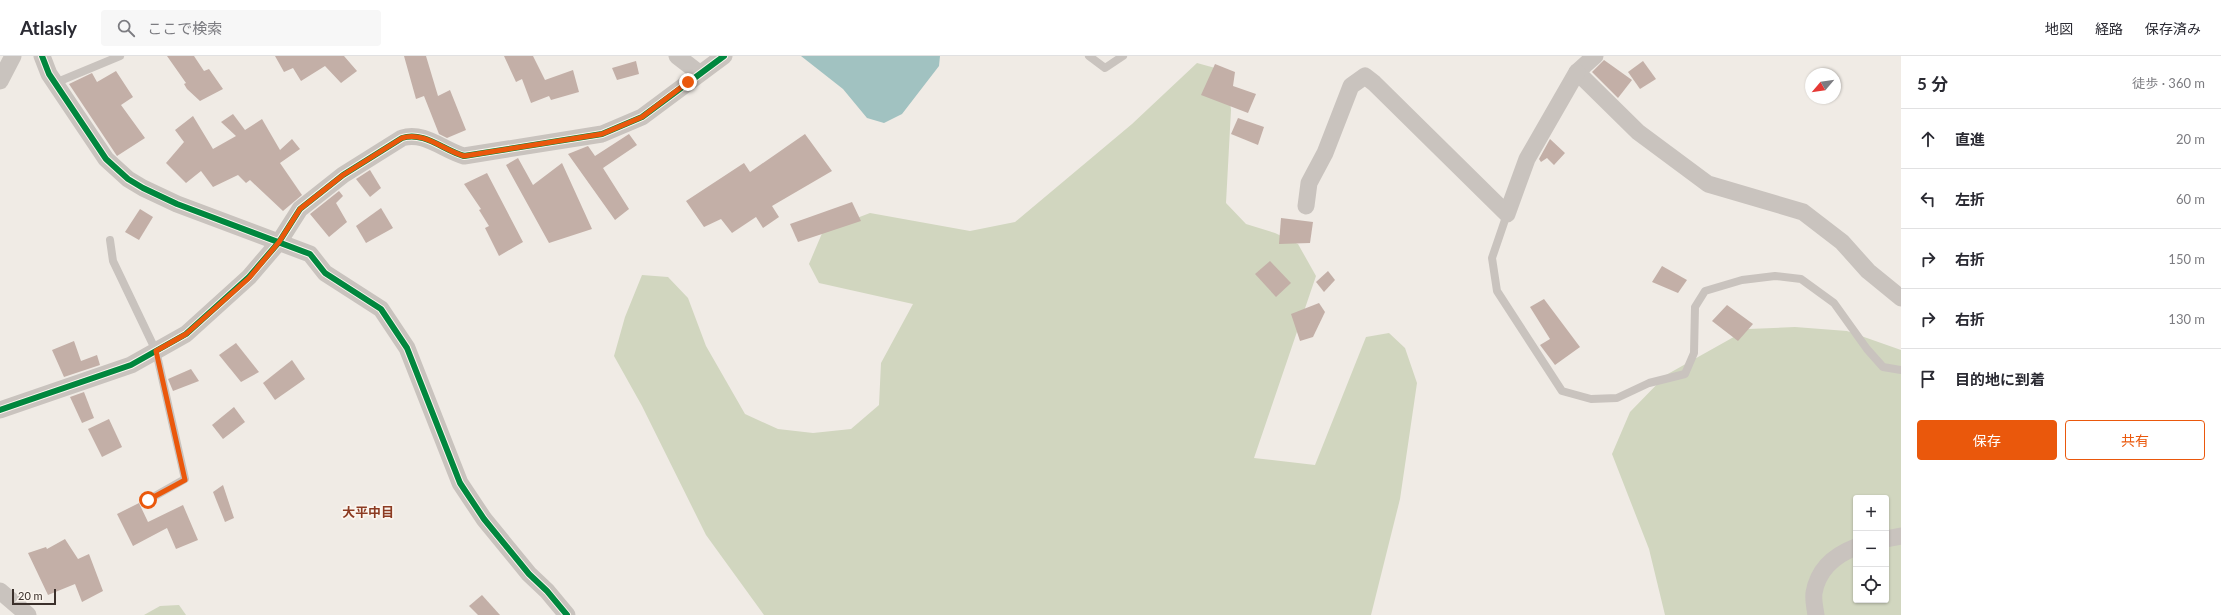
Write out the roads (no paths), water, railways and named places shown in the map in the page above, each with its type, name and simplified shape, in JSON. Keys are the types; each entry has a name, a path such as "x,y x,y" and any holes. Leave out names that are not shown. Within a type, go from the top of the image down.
{"street":[{"path":"0,81 13,56"},
{"path":"42,56 49,74 106,159 128,179 177,204 310,254 325,273 381,309 407,348 460,483 484,519 529,574 547,591 567,615"},
{"path":"677,56 699,73"},
{"path":"0,410 131,365 186,334 249,278 279,242 300,209 343,175 402,138 412,135 428,140 451,153 464,156 602,134 642,117 699,73 724,56"},
{"path":"1306,206 1309,183 1325,153 1351,86 1365,76 1374,83 1507,214 1526,159 1577,72 1596,56"},
{"path":"1577,72 1638,132 1708,184 1803,212 1842,242 1868,272 1901,298"},
{"path":"1889,538 1901,536"},
{"path":"1816,615 1814,593 1823,569 1836,556 1853,548"},
{"path":"0,591 28,615"}],"lane":[{"path":"55,83 120,56"},
{"path":"1089,56 1105,68 1123,56"},
{"path":"1507,214 1492,258 1498,291 1562,391 1591,399 1617,398 1649,383 1685,374 1694,353 1696,307 1705,291 1742,280 1775,276 1801,280 1834,303 1867,349 1883,368 1901,370"},
{"path":"110,240 113,261 156,351 185,480 148,500"}],"water":[{"path":"801,56 940,56 939,66 902,114 884,123 867,118 843,89"}],"district":[{"name":"大平中目","path":"368,512"}]}
